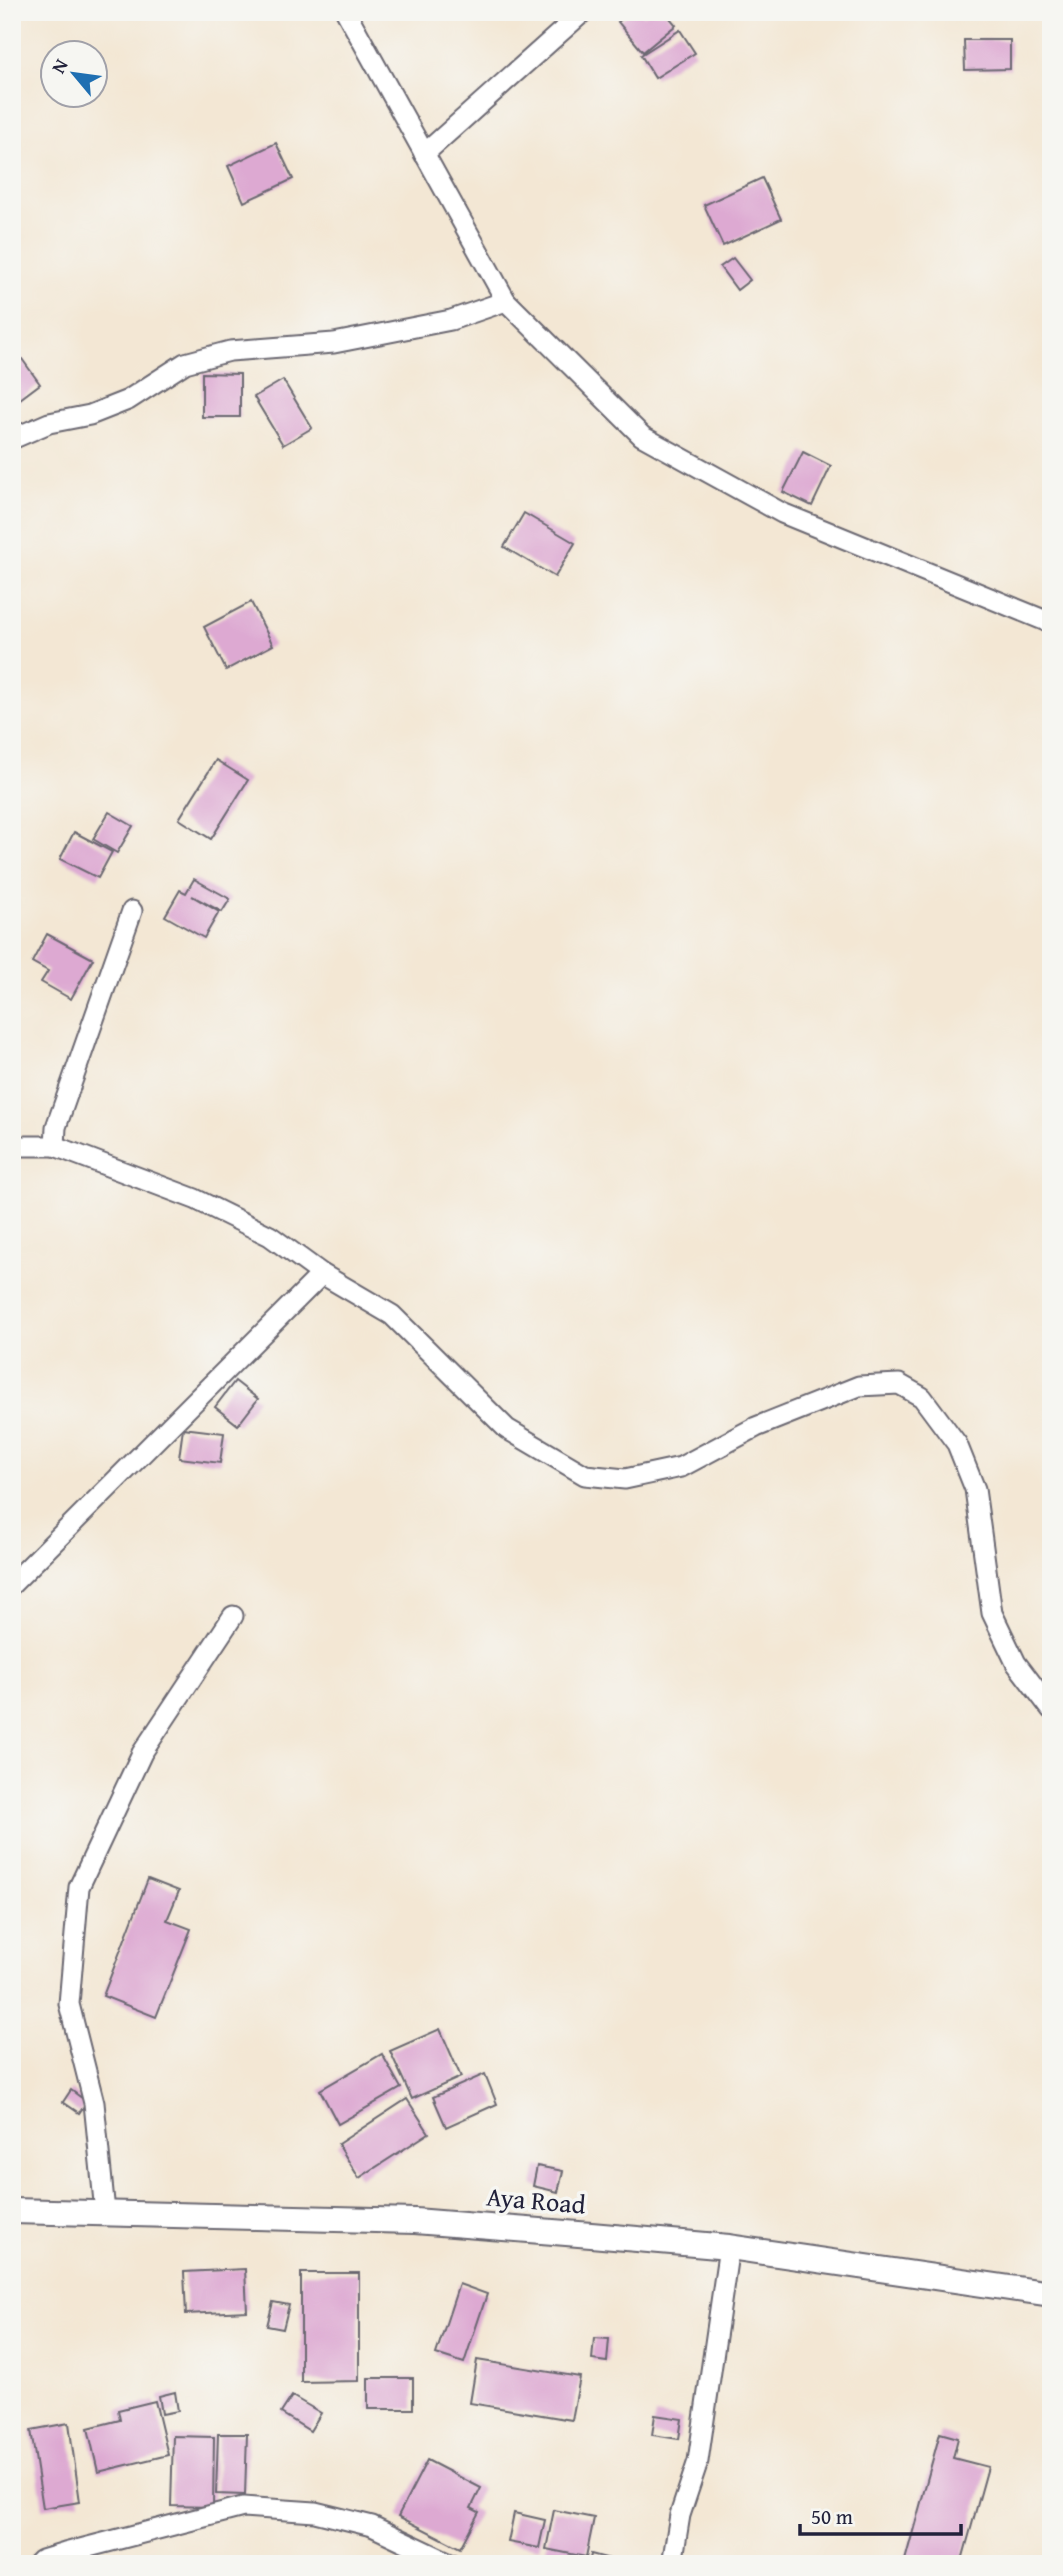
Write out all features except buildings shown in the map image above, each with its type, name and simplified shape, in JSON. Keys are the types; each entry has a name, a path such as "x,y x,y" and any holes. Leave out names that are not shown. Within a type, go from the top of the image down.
{"street":[{"path":"346,12 506,301 642,436 782,513 1051,624"},
{"path":"424,154 583,12"},
{"path":"12,439 49,423 90,415 128,400 185,363 230,351 347,340 451,320 506,301"},
{"path":"55,1146 56,1127 132,911"},
{"path":"12,1146 55,1146 195,1199 270,1236 322,1274 392,1315 506,1429 585,1475 625,1479 681,1467 756,1427 859,1386 899,1384 922,1397 957,1444 975,1489 992,1613 1016,1663 1051,1709"},
{"path":"12,1584 322,1274"},
{"path":"105,2213 93,2103 69,2004 79,1887 142,1754 233,1616"},
{"name":"Aya Road","path":"12,2211 415,2221 729,2247 1051,2294"},
{"path":"672,2564 680,2515 698,2461 729,2247"},
{"path":"38,2564 41,2560 65,2553 243,2507 315,2512 372,2526 418,2556 452,2564"}]}
